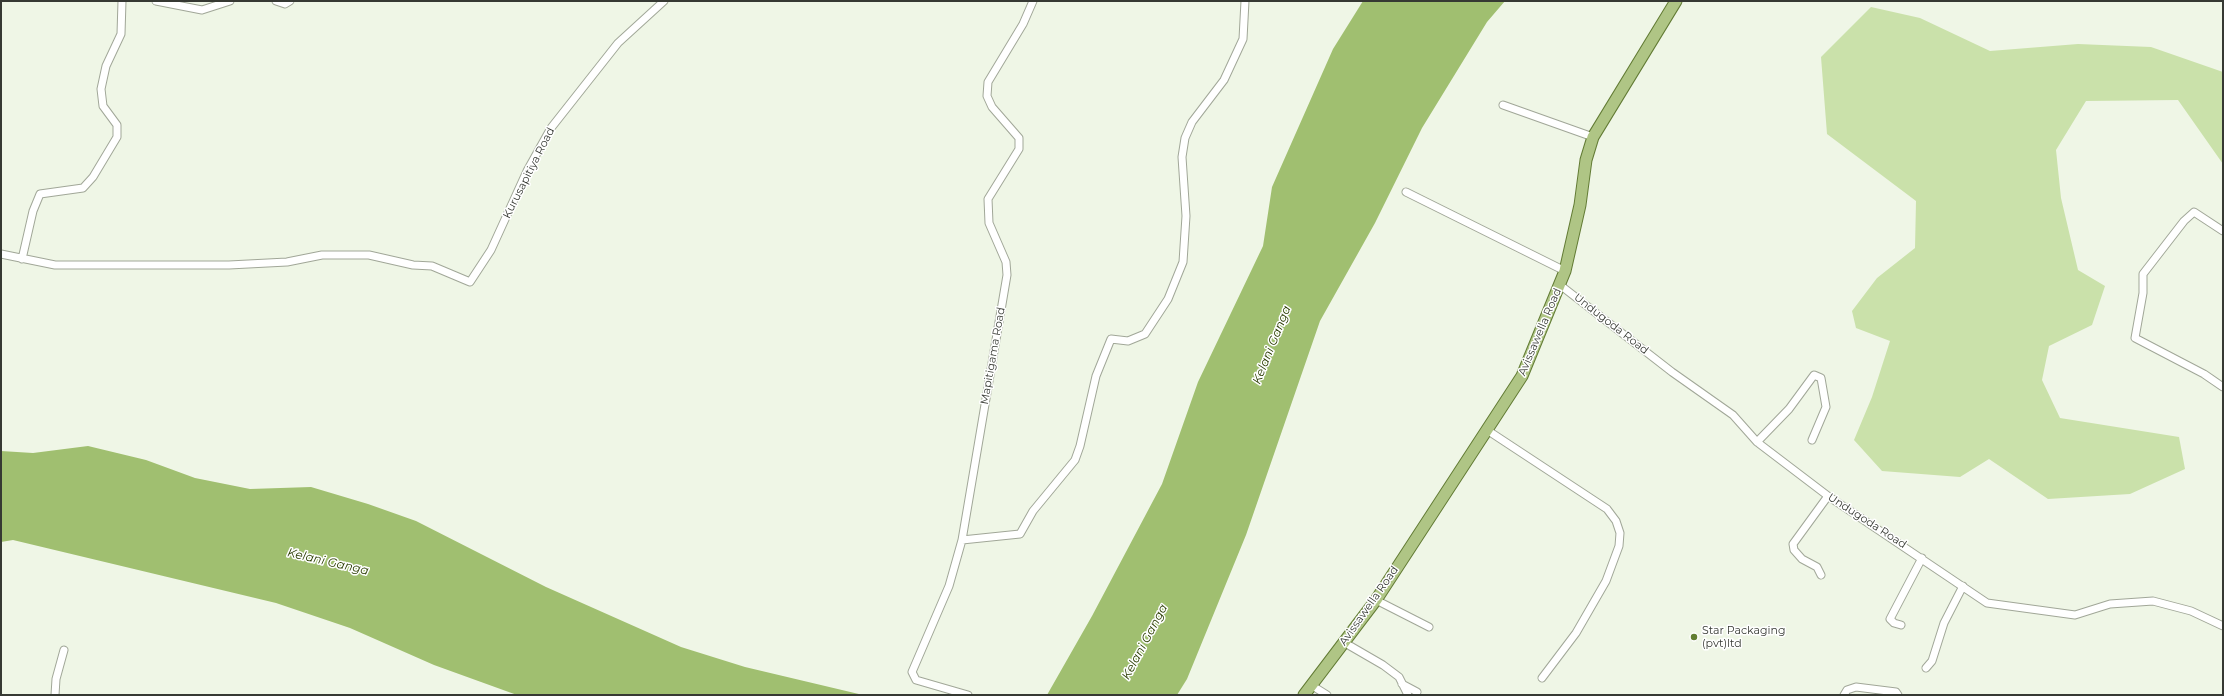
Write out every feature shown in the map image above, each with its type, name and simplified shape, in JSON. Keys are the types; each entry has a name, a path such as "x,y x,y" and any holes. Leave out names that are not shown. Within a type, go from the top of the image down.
{"main road":[{"name":"Avissawella Road","path":"1304,695 1345,643 1376,600 1522,376 1565,271 1580,204 1586,160 1593,137 1676,1"}],"street":[{"path":"1,254 22,259 33,211 40,194 83,188 93,177 117,137 117,125 103,106 101,89 106,66 121,34 122,1"},
{"path":"156,1 202,10 230,1"},
{"path":"276,1 285,4 290,1"},
{"name":"Kurusapitiya Road","path":"22,259 55,265 229,265 287,262 322,255 369,255 413,265 432,266 470,282 490,250 527,171 550,128 618,43 664,1"},
{"name":"Mapitigama Road","path":"968,695 916,680 912,672 949,586 962,540 1007,275 1006,262 989,223 988,199 1019,149 1019,138 992,107 986,96 988,82 1023,24 1033,1"},
{"path":"962,540 1020,534 1033,511 1075,460 1080,446 1096,376 1110,338 1128,341 1145,334 1168,299 1183,262 1186,216 1182,157 1185,138 1192,122 1224,80 1243,39 1246,1"},
{"path":"1503,105 1593,137"},
{"path":"1406,192 1565,271"},
{"path":"2223,231 2194,212 2184,221 2144,274 2143,293 2135,338 2223,387"},
{"name":"Undugoda Road","path":"1560,285 1672,372 1733,415 1757,442 1828,496 1964,586 1987,603 2075,615 2110,604 2153,601 2190,611 2223,626"},
{"path":"1757,442 1789,409 1814,375 1821,378 1826,407 1812,440"},
{"path":"1487,430 1607,508 1616,521 1620,533 1619,546 1606,581 1576,632 1542,678"},
{"path":"1821,575 1817,567 1802,559 1794,550 1793,544 1828,496"},
{"path":"1901,625 1894,623 1890,619 1922,558"},
{"path":"1926,668 1932,660 1944,623 1964,586"},
{"path":"1376,600 1429,627"},
{"path":"1345,643 1383,665 1399,678 1408,695"},
{"path":"55,695 56,679 64,650"},
{"path":"1402,684 1417,692"},
{"path":"1312,686 1327,695"},
{"path":"1844,695 1847,690 1856,687 1896,692 1898,695"}],"shaded area":[{"path":"1871,7 1920,18 1990,51 2078,44 2151,47 2223,72 2223,164 2178,100 2086,101 2056,150 2061,198 2078,270 2105,286 2092,325 2049,346 2042,380 2060,418 2179,437 2185,469 2130,494 2048,499 1989,459 1960,477 1882,471 1854,440 1872,397 1890,341 1856,328 1852,311 1877,278 1915,248 1916,201 1827,134 1821,57"}],"water":[{"name":"Kelani Ganga","path":"1363,1 1505,1 1487,22 1422,128 1375,223 1320,321 1246,535 1187,679 1177,695 1047,695 1092,616 1162,484 1198,382 1263,246 1272,187 1333,49"},
{"name":"Kelani Ganga","path":"88,446 146,460 195,478 250,489 311,487 368,504 416,521 546,587 681,647 745,667 863,695 517,695 434,665 350,628 276,603 13,540 1,542 1,451 33,453"}],"place":[{"name":"Star Packaging (pvt)ltd","path":"1694,637"}]}
